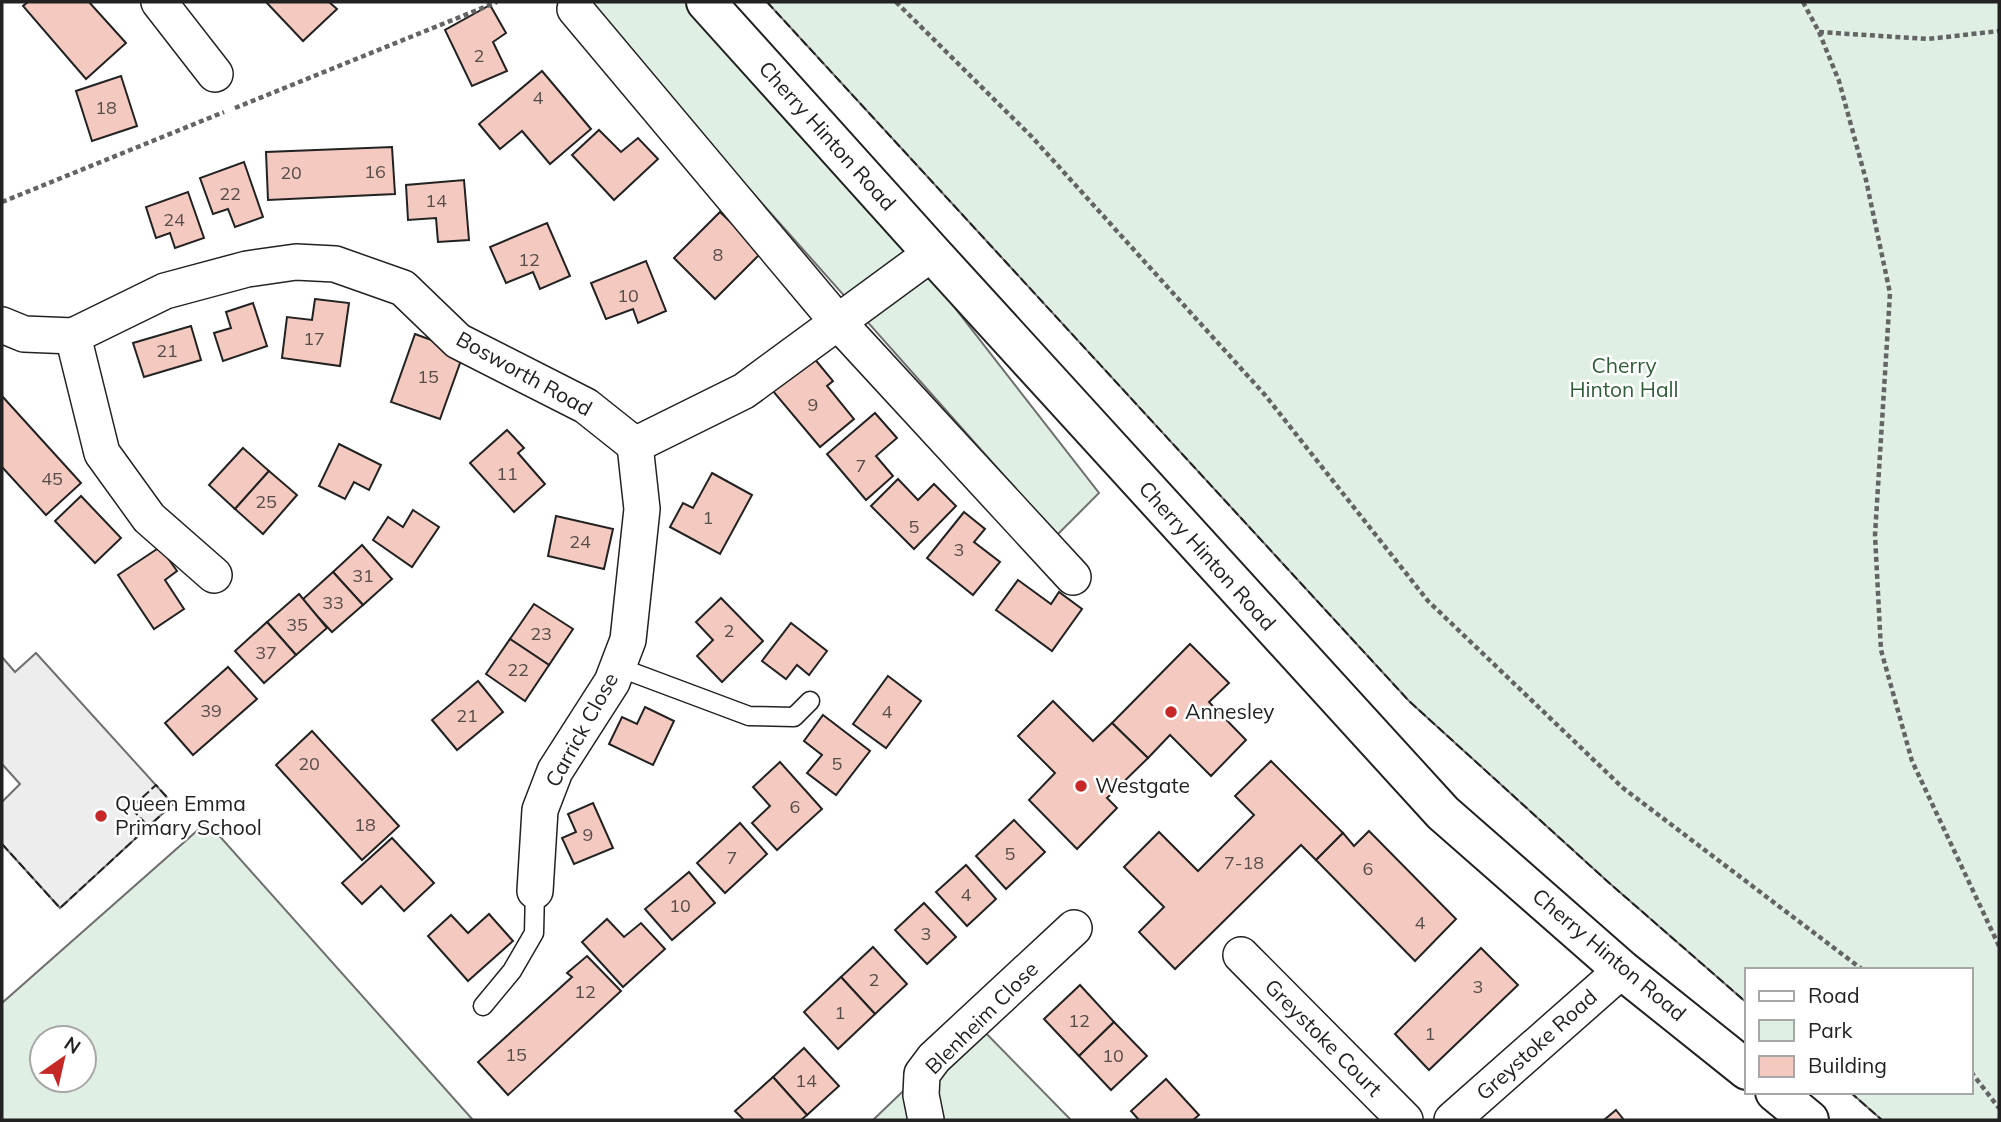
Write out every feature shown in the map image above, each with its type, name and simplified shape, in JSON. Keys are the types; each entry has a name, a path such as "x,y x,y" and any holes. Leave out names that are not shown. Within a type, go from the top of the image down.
{"street":[{"path":"159,2 215,74"},
{"name":"Cherry Hinton Road","path":"706,2 1443,813 1622,970 1745,1068"},
{"path":"575,9 837,321 1073,577"},
{"path":"635,445 744,391 932,253"},
{"name":"Bosworth Road","path":"2,325 24,334 73,336 165,291 247,269 296,262 335,264 403,288 458,341 586,406 635,445"},
{"path":"73,336 102,453 149,518 214,575"},
{"name":"Carrick Close","path":"535,891 540,810 555,771 612,682 628,640 642,509 635,445"},
{"name":"Blenheim Close","path":"926,1120 921,1095 922,1074 934,1058 1074,929"},
{"name":"Greystoke Court","path":"1241,955 1405,1120"},
{"name":"Greystoke Road","path":"1452,1120 1622,970"},
{"path":"1777,1094 1809,1120"}],"lane":[{"path":"618,667 749,716 794,717 810,701"},
{"path":"483,1006 512,971 534,933 535,891"}],"path":[{"path":"2,202 497,2"},
{"path":"896,2 1032,137 1265,395 1428,601 1623,788 1860,968"},
{"path":"1803,2 1819,32 1839,81 1866,180 1890,293 1875,535 1881,650 1912,761 1999,946"},
{"path":"1819,32 1928,38 1999,31"},
{"path":"1973,1075 1999,1108"}],"green space":[{"path":"583,2 685,2 899,236 1099,493 1057,535"},
{"name":"Cherry Hinton Hall","path":"767,2 1999,2 1999,1120 1882,1120 1852,1094 1973,1094 1973,968 1745,968 1745,1001 1607,881 1409,701"},
{"name":"Queen Emma Primary School","path":"207,822 473,1120 2,1120 2,1003"},
{"path":"975,1022 1071,1120 873,1120"}],"shaded area":[{"path":"36,653 173,804 60,908 2,844 2,802 20,784 2,764 2,657 15,672"}],"building":[{"path":"28,2 89,2 126,43 86,79 23,6"},
{"path":"266,2 329,2 337,9 303,41"},
{"path":"490,5 506,33 493,42 507,71 472,86 445,30"},
{"path":"542,71 591,129 550,164 522,131 500,149 479,124"},
{"path":"121,76 137,126 92,141 76,91"},
{"path":"599,130 621,152 638,138 658,159 614,200 572,155"},
{"path":"392,147 395,194 268,200 266,152"},
{"path":"244,162 263,217 235,227 228,209 213,214 200,178"},
{"path":"464,180 469,240 438,242 436,218 408,220 406,185"},
{"path":"188,192 204,238 175,248 170,233 156,238 146,207"},
{"path":"720,212 762,252 715,299 674,258"},
{"path":"547,223 570,276 540,289 533,272 506,283 490,247"},
{"path":"646,261 666,311 638,323 633,309 606,319 591,283"},
{"path":"315,299 349,303 340,366 282,358 287,317 312,320"},
{"path":"253,303 267,346 223,361 214,333 231,328 226,312"},
{"path":"191,326 201,360 144,377 133,343"},
{"path":"415,334 464,352 440,419 391,402"},
{"path":"813,357 833,381 827,386 854,419 820,447 772,390"},
{"path":"2,396 81,483 46,515 2,467"},
{"path":"875,413 897,438 876,456 893,476 866,500 827,454"},
{"path":"507,430 524,448 518,453 545,484 514,512 470,463"},
{"path":"339,444 381,465 369,490 354,482 345,499 319,486"},
{"path":"243,448 269,471 235,509 209,485"},
{"path":"269,471 297,495 263,534 235,509"},
{"path":"712,473 752,495 720,554 670,527 683,503 693,508"},
{"path":"898,479 918,500 934,484 956,506 914,549 871,506"},
{"path":"81,496 121,538 95,563 55,521"},
{"path":"413,510 439,527 412,567 373,540 388,517 403,527"},
{"path":"964,512 985,529 974,542 1000,562 973,595 927,558"},
{"path":"556,516 613,529 604,569 548,556"},
{"path":"362,545 392,579 363,605 333,572"},
{"path":"160,547 177,571 165,580 184,609 154,629 118,575"},
{"path":"333,572 363,605 332,632 302,600"},
{"path":"1018,580 1051,604 1059,592 1082,609 1052,651 996,610"},
{"path":"299,594 327,628 296,655 267,622"},
{"path":"721,598 763,641 722,682 697,656 713,640 696,622"},
{"path":"534,604 573,629 549,665 510,639"},
{"path":"267,622 296,655 264,683 235,651"},
{"path":"791,623 827,651 809,675 797,665 786,679 762,661"},
{"path":"510,639 549,665 525,701 486,674"},
{"name":"Annesley","path":"1190,644 1229,683 1209,702 1246,740 1211,776 1170,735 1148,758 1112,723"},
{"path":"228,667 257,699 193,755 165,723"},
{"path":"888,676 921,701 886,748 853,724"},
{"path":"478,681 503,712 457,750 432,720"},
{"name":"Westgate","path":"1053,701 1093,741 1112,723 1148,758 1107,798 1117,808 1077,849 1029,800 1055,773 1018,736"},
{"path":"645,707 674,721 653,765 609,744 622,717 637,724"},
{"path":"823,715 870,751 836,795 807,773 822,755 804,741"},
{"path":"312,731 399,826 362,860 276,765"},
{"path":"1271,761 1343,833 1316,860 1301,845 1175,969 1139,932 1164,907 1124,867 1159,832 1198,871 1254,815 1235,796"},
{"path":"780,762 822,809 777,850 752,823 770,806 753,787"},
{"path":"593,803 613,848 574,864 562,838 576,832 568,814"},
{"path":"1014,820 1045,852 1006,889 976,856"},
{"path":"740,823 767,854 725,893 697,863"},
{"path":"1369,831 1456,919 1415,961 1316,860 1343,833 1354,846"},
{"path":"392,838 434,883 404,911 381,886 362,904 342,883"},
{"path":"966,865 996,899 967,926 936,892"},
{"path":"689,872 715,903 672,940 645,909"},
{"path":"924,903 956,937 927,964 895,930"},
{"path":"489,914 513,941 468,981 428,936 451,915 468,933"},
{"path":"607,919 624,937 641,923 665,949 623,987 582,942"},
{"path":"873,947 907,984 875,1014 841,977"},
{"path":"1481,948 1518,985 1429,1070 1395,1034"},
{"path":"587,956 621,991 508,1095 478,1062 572,977 567,973"},
{"path":"841,977 875,1014 838,1049 804,1012"},
{"path":"1080,985 1114,1022 1079,1056 1044,1019"},
{"path":"1114,1022 1147,1056 1111,1090 1079,1056"},
{"path":"804,1048 839,1086 807,1115 773,1077"},
{"path":"773,1077 807,1115 801,1120 744,1120 735,1111"},
{"path":"1166,1079 1199,1115 1193,1120 1139,1120 1131,1111"},
{"path":"1616,1110 1624,1120 1604,1120"}],"fence":[{"path":"767,2 1409,701 1607,881 1745,1001"},
{"path":"2,844 60,908 173,804 156,785 131,808 149,827"},
{"path":"1852,1094 1882,1120"}],"place":[{"name":"Annesley","path":"1171,712"},
{"name":"Westgate","path":"1081,786"},
{"name":"Queen Emma Primary School","path":"101,816"}]}
